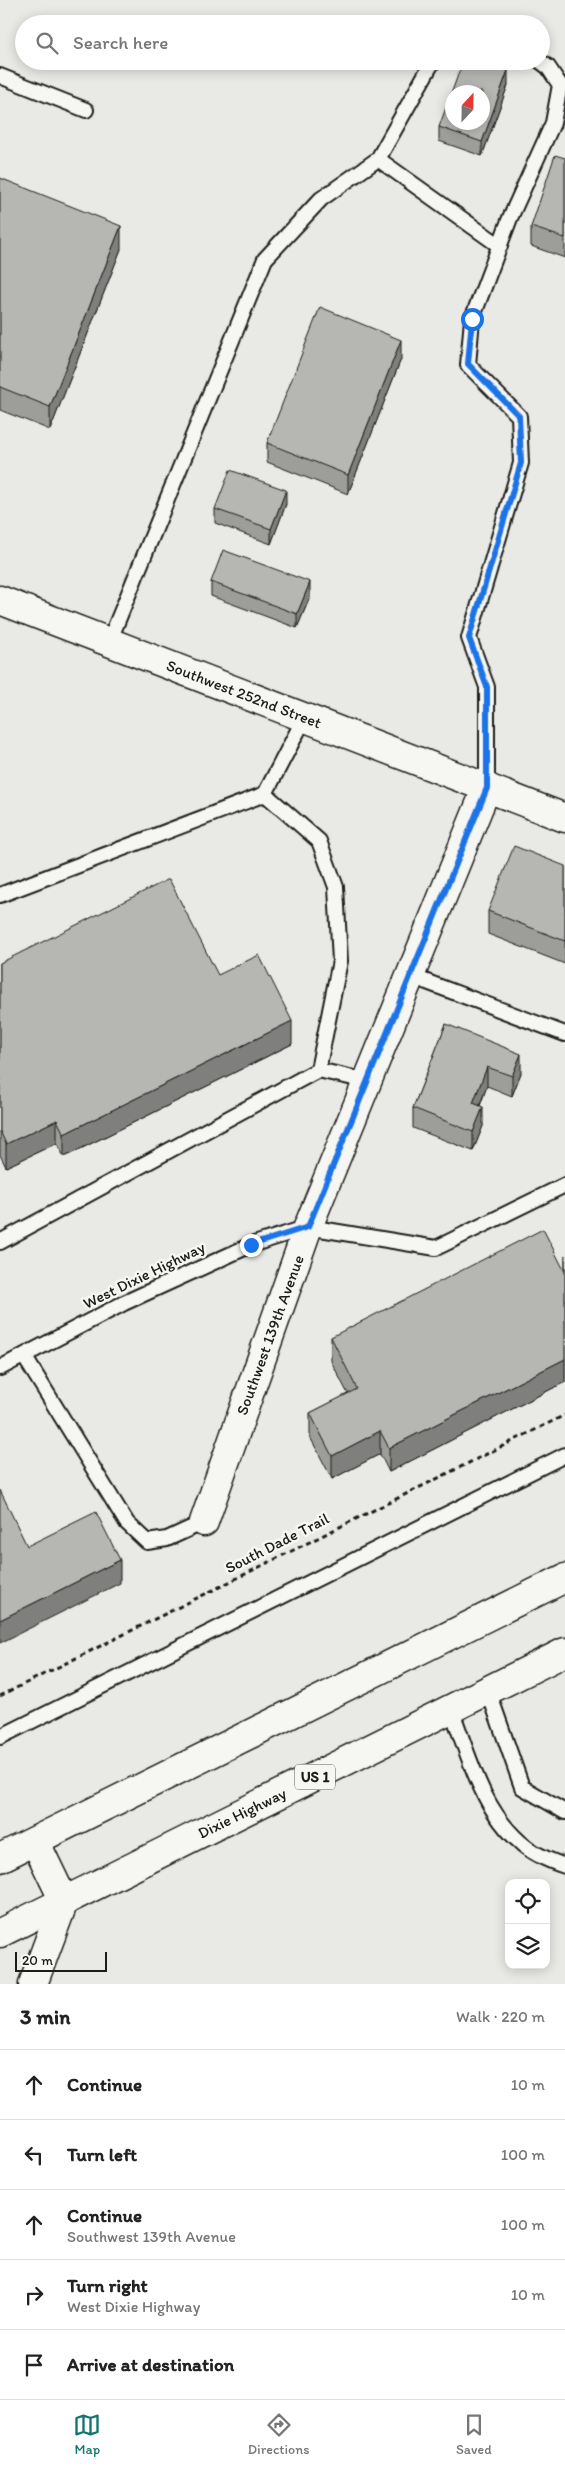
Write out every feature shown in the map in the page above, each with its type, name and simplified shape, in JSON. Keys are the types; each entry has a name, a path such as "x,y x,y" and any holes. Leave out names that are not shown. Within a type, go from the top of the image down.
{"main road":[{"name":"Southwest 252nd Street","path":"0,600 565,818"},
{"name":"Southwest 139th Avenue","path":"204,1522 308,1227 487,788"},
{"path":"0,1858 565,1578"},
{"name":"Dixie Highway","path":"0,1933 565,1652"},
{"path":"33,1984 64,1901 35,1841"}],"lane":[{"path":"109,642 265,259 321,199 378,159 428,70"},
{"path":"487,788 487,687 469,638 521,463 519,416 468,364 472,319 500,246 553,123 560,86 550,70"},
{"path":"0,76 86,110"},
{"path":"378,159 500,246"},
{"path":"0,895 265,794 305,717"},
{"path":"265,794 320,841 336,887 340,961 318,1070"},
{"path":"411,976 565,1034"},
{"path":"0,1242 318,1070 367,1081"},
{"path":"308,1227 436,1248 565,1185"},
{"name":"West Dixie Highway","path":"0,1368 124,1303 214,1260 251,1245 308,1227"},
{"path":"24,1356 127,1523 147,1542 167,1539 204,1522"},
{"path":"0,1737 565,1455"},
{"path":"488,1690 522,1787 565,1812"},
{"path":"450,1709 487,1803 521,1844 548,1860 565,1866"}],"path":[{"name":"South Dade Trail","path":"0,1696 565,1415"}],"building":[{"path":"460,70 508,70 490,120 490,85 454,85"},
{"path":"445,111 445,129 439,127"},
{"path":"448,130 486,130 482,142"},
{"path":"555,155 565,158 565,238 531,227"},
{"path":"0,178 121,226 50,407 0,387"},
{"path":"320,307 401,340 348,475 267,443"},
{"path":"230,470 286,490 271,529 215,509"},
{"path":"223,550 310,582 297,614 211,582"},
{"path":"514,846 565,866 565,941 488,911"},
{"path":"169,879 218,975 259,955 292,1021 64,1134 57,1120 6,1144 0,1131 0,963"},
{"path":"446,1024 521,1054 512,1076 487,1067 473,1103 483,1107 473,1132 413,1108"},
{"path":"543,1229 565,1272 565,1359 389,1448 380,1431 332,1456 310,1413 357,1389 331,1337"},
{"path":"0,1490 27,1546 96,1512 120,1560 0,1620"}],"route":[{"path":"251,1245 308,1227 487,788 487,687 469,638 521,463 519,416 468,364 472,319"}]}
